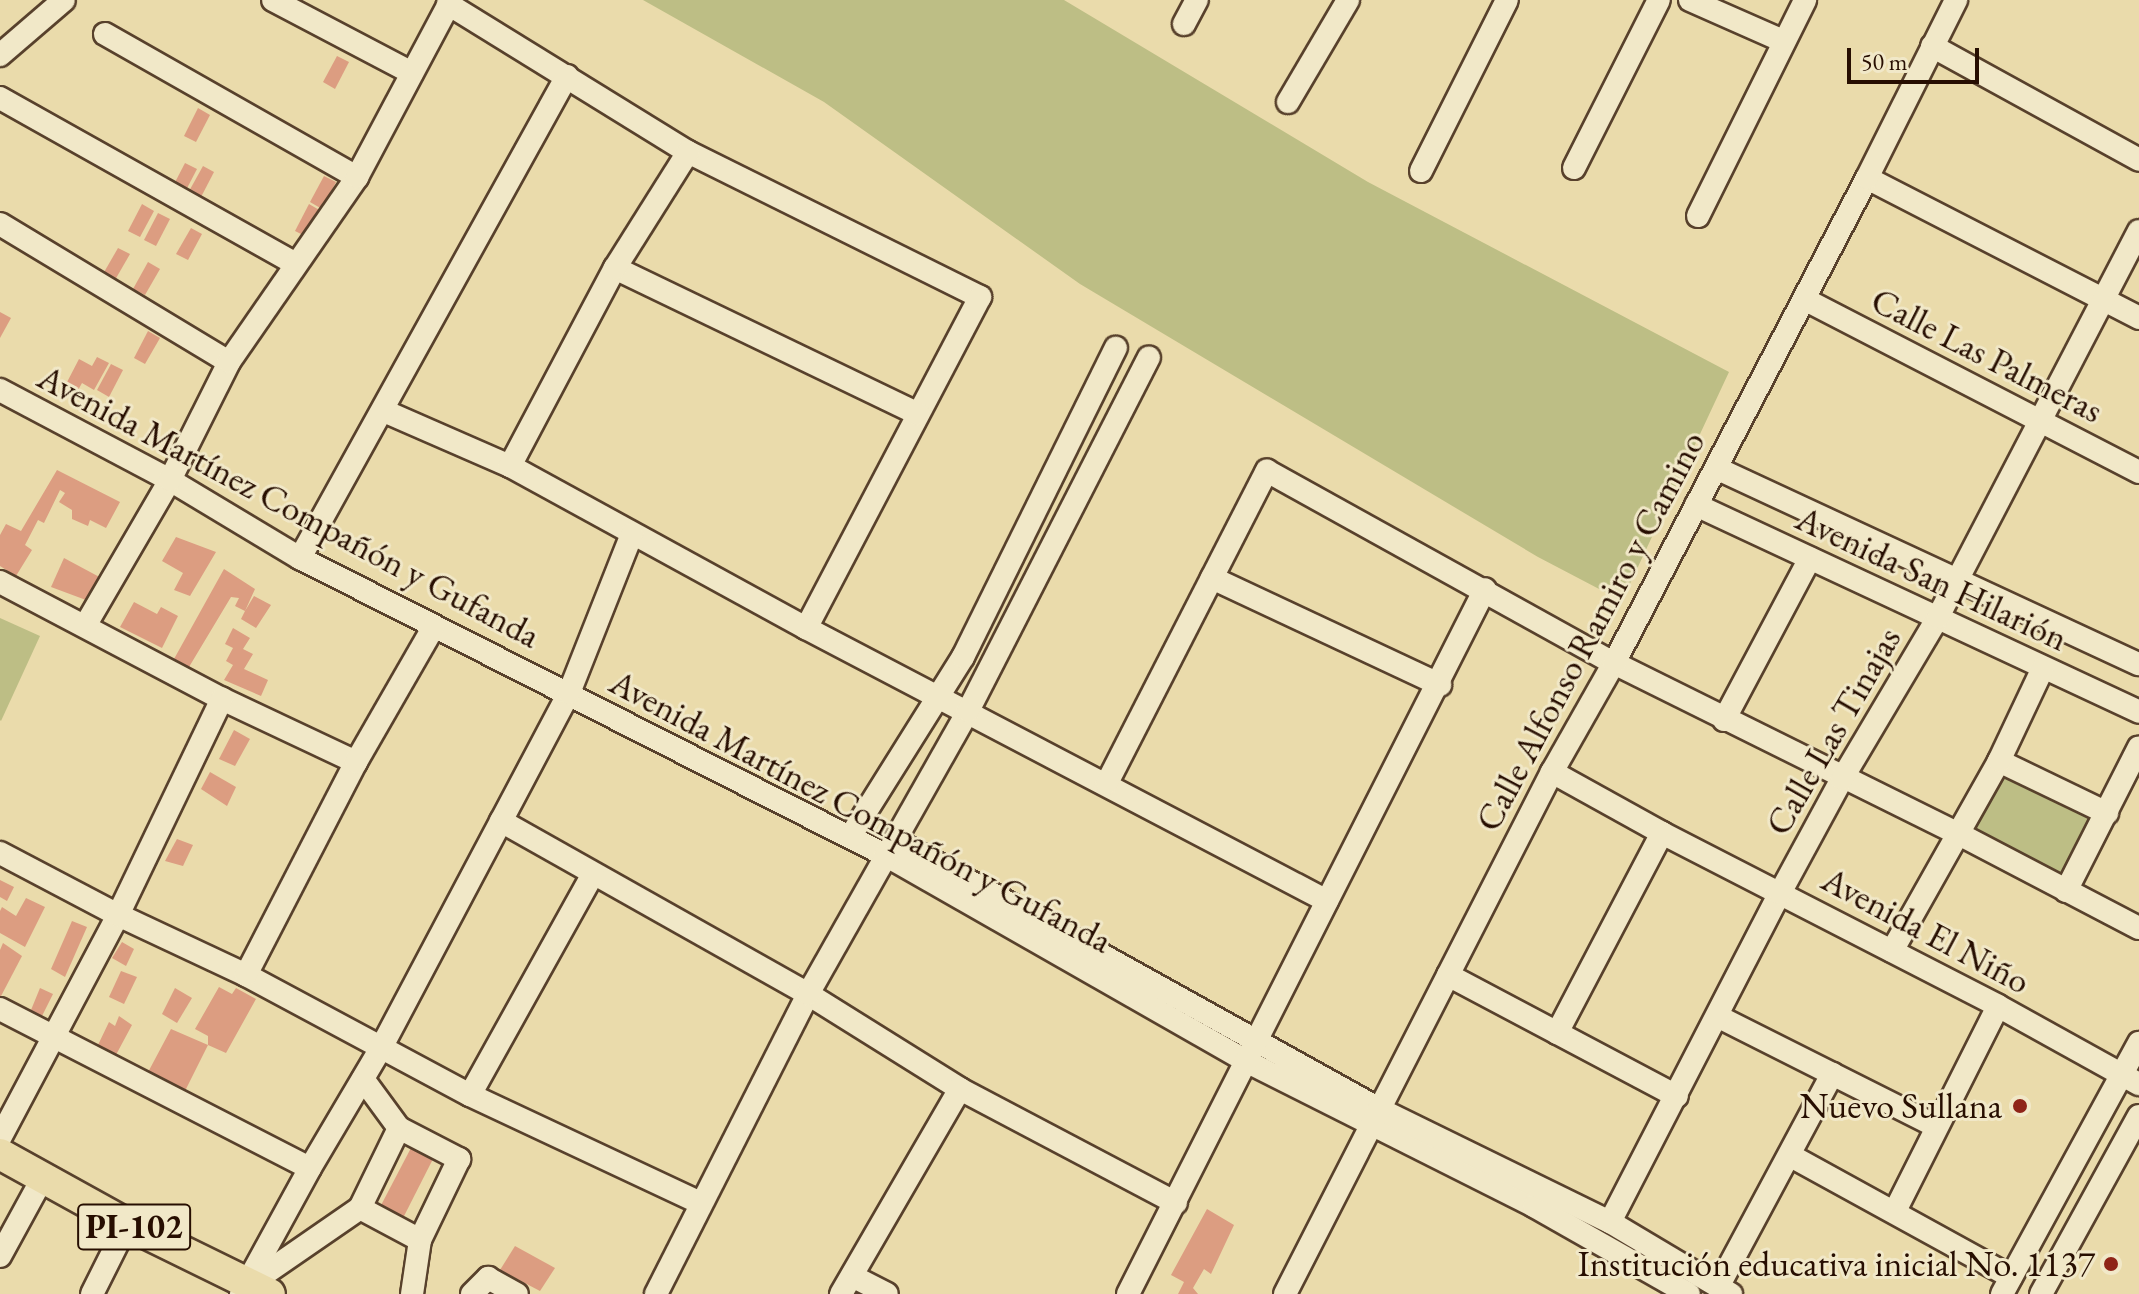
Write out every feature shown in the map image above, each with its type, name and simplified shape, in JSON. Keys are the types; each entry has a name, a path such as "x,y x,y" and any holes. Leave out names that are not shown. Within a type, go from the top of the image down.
{"main road":[{"name":"PI-102","path":"0,1154 252,1288"}],"street":[{"path":"0,55 64,0"},
{"path":"273,0 412,73"},
{"path":"1184,24 1197,0"},
{"path":"1288,102 1348,0"},
{"path":"1421,171 1507,0"},
{"path":"1574,168 1659,0"},
{"path":"1690,0 1783,41"},
{"path":"1698,216 1805,0"},
{"name":"Calle Alfonso Ramiro y Camino","path":"1285,1294 1552,772 1614,663 1867,178 1956,0"},
{"path":"85,626 170,480 229,362 357,177 450,2 688,152 980,297 806,628"},
{"path":"105,34 357,177"},
{"path":"1932,46 2139,160"},
{"path":"300,558 567,76"},
{"path":"0,98 296,264"},
{"path":"510,466 615,268 688,152"},
{"path":"1867,178 2139,318"},
{"path":"0,224 229,362"},
{"name":"Calle Las Tinajas","path":"1610,1222 1780,893 1842,779 1938,617 2139,231"},
{"path":"615,268 918,414"},
{"name":"Calle Las Palmeras","path":"1804,299 2139,472"},
{"path":"850,837 963,657 1116,348"},
{"path":"656,1294 808,994 968,711 1149,358"},
{"name":"Avenida Martínez Compañón y Gufanda","path":"0,390 170,480 300,558 433,628 569,693 850,837 890,848 1689,1294"},
{"path":"384,411 510,466 806,628 1107,783 1327,901"},
{"name":"Avenida San Hilarión","path":"1716,468 2139,664"},
{"path":"1107,783 1267,471 1614,663 1842,779 1957,833 2139,928"},
{"name":"Avenida San Hilarión","path":"1696,505 2139,712"},
{"path":"252,1288 310,1168 381,1048 569,693 632,534"},
{"path":"1724,720 1810,558"},
{"path":"1212,578 1440,685"},
{"path":"0,582 222,699 356,762"},
{"path":"1128,1294 1440,685 1485,589"},
{"path":"246,975 356,762 433,628"},
{"path":"1892,951 1999,761 2043,668"},
{"path":"0,1138 118,915 222,699"},
{"path":"2066,891 2139,747"},
{"path":"1999,761 2107,813"},
{"name":"Avenida El Niño","path":"1552,772 1662,833 1998,1006 2130,1079"},
{"path":"501,821 808,994 960,1089 1176,1203"},
{"path":"1557,1033 1662,833"},
{"path":"0,853 118,915 246,975 470,1095 701,1203"},
{"path":"470,1095 593,874"},
{"path":"1448,975 1677,1096"},
{"path":"1895,1211 1998,1006"},
{"path":"0,1009 310,1168"},
{"path":"1717,1016 1936,1126"},
{"path":"1791,1156 1895,1211 2007,1285 2130,1079 2139,1043"},
{"path":"1725,1290 1832,1074"},
{"path":"363,1079 399,1128 459,1159 420,1240 412,1294"},
{"path":"887,1294 846,1285 960,1089"},
{"name":"Avenida Martínez Compañón y Gufanda","path":"1375,1116 1610,1222 1725,1290"},
{"path":"2049,1291 2139,1116"},
{"path":"252,1288 360,1208 399,1128"},
{"path":"0,1256 43,1177"},
{"path":"360,1208 420,1240"},
{"path":"92,1294 127,1224"},
{"path":"472,1294 488,1278 517,1294"}],"green space":[{"path":"643,0 1064,0 1368,182 1729,372 1622,601 1538,557 1080,284 824,102"},
{"path":"0,618 40,636 1,721 0,720"},
{"path":"1999,761 2107,813 2066,891 1957,833"}],"building":[{"path":"337,56 349,62 335,89 323,82"},
{"path":"198,108 210,115 196,142 184,136"},
{"path":"185,163 197,169 183,196 171,190"},
{"path":"203,166 214,172 200,199 188,193"},
{"path":"324,176 336,182 322,209 310,202"},
{"path":"142,204 154,211 140,237 128,231"},
{"path":"309,204 321,211 307,237 295,231"},
{"path":"158,213 170,219 156,246 144,240"},
{"path":"191,228 202,234 188,260 176,254"},
{"path":"118,248 130,254 115,280 103,274"},
{"path":"148,262 160,269 145,295 133,289"},
{"path":"0,312 11,318 0,338"},
{"path":"148,331 160,338 145,364 134,358"},
{"path":"97,357 109,363 94,390 82,383 77,392 65,386 79,359 92,366"},
{"path":"111,364 123,370 109,397 97,390"},
{"path":"57,470 120,502 106,528 90,520 88,526 72,519 72,510 59,502 65,493 60,490 44,523 38,520 25,545 32,550 16,576 0,566 0,535 6,524 21,531"},
{"path":"176,537 216,552 190,596 174,590 183,573 162,561"},
{"path":"64,558 105,580 94,603 51,587"},
{"path":"224,569 255,589 245,611 235,606 239,598 231,597 189,667 174,659"},
{"path":"254,596 271,605 256,628 241,619"},
{"path":"134,602 157,614 161,607 178,616 162,648 120,627"},
{"path":"233,628 250,638 243,649 253,654 244,669 268,680 261,696 224,680 233,665 226,661 233,648 225,644"},
{"path":"234,730 250,739 235,766 219,759"},
{"path":"210,772 236,787 227,806 201,789"},
{"path":"177,839 193,845 183,866 165,861"},
{"path":"0,880 14,887 7,901 0,897"},
{"path":"26,898 45,907 25,947 0,933 0,911 2,907 16,916"},
{"path":"72,921 87,927 65,977 51,969"},
{"path":"122,942 134,949 126,966 112,958"},
{"path":"3,943 22,956 0,998 0,950"},
{"path":"121,971 137,977 124,1004 109,997"},
{"path":"219,987 232,994 236,988 256,999 226,1053 208,1045 208,1036 195,1029"},
{"path":"40,988 53,994 41,1018 31,1010"},
{"path":"175,988 192,998 177,1023 162,1014"},
{"path":"119,1016 132,1025 110,1066 100,1062 106,1051 97,1047 109,1022 115,1026"},
{"path":"171,1029 208,1045 183,1095 146,1076"},
{"path":"412,1146 434,1157 401,1222 378,1211"},
{"path":"1207,1209 1234,1225 1211,1274 1204,1269 1193,1288 1198,1294 1178,1294 1184,1282 1171,1275"},
{"path":"515,1246 555,1268 540,1291 500,1270"}],"place":[{"name":"Nuevo Sullana","path":"2020,1106"},
{"name":"Institución educativa inicial No. 1137","path":"2111,1264"}]}
